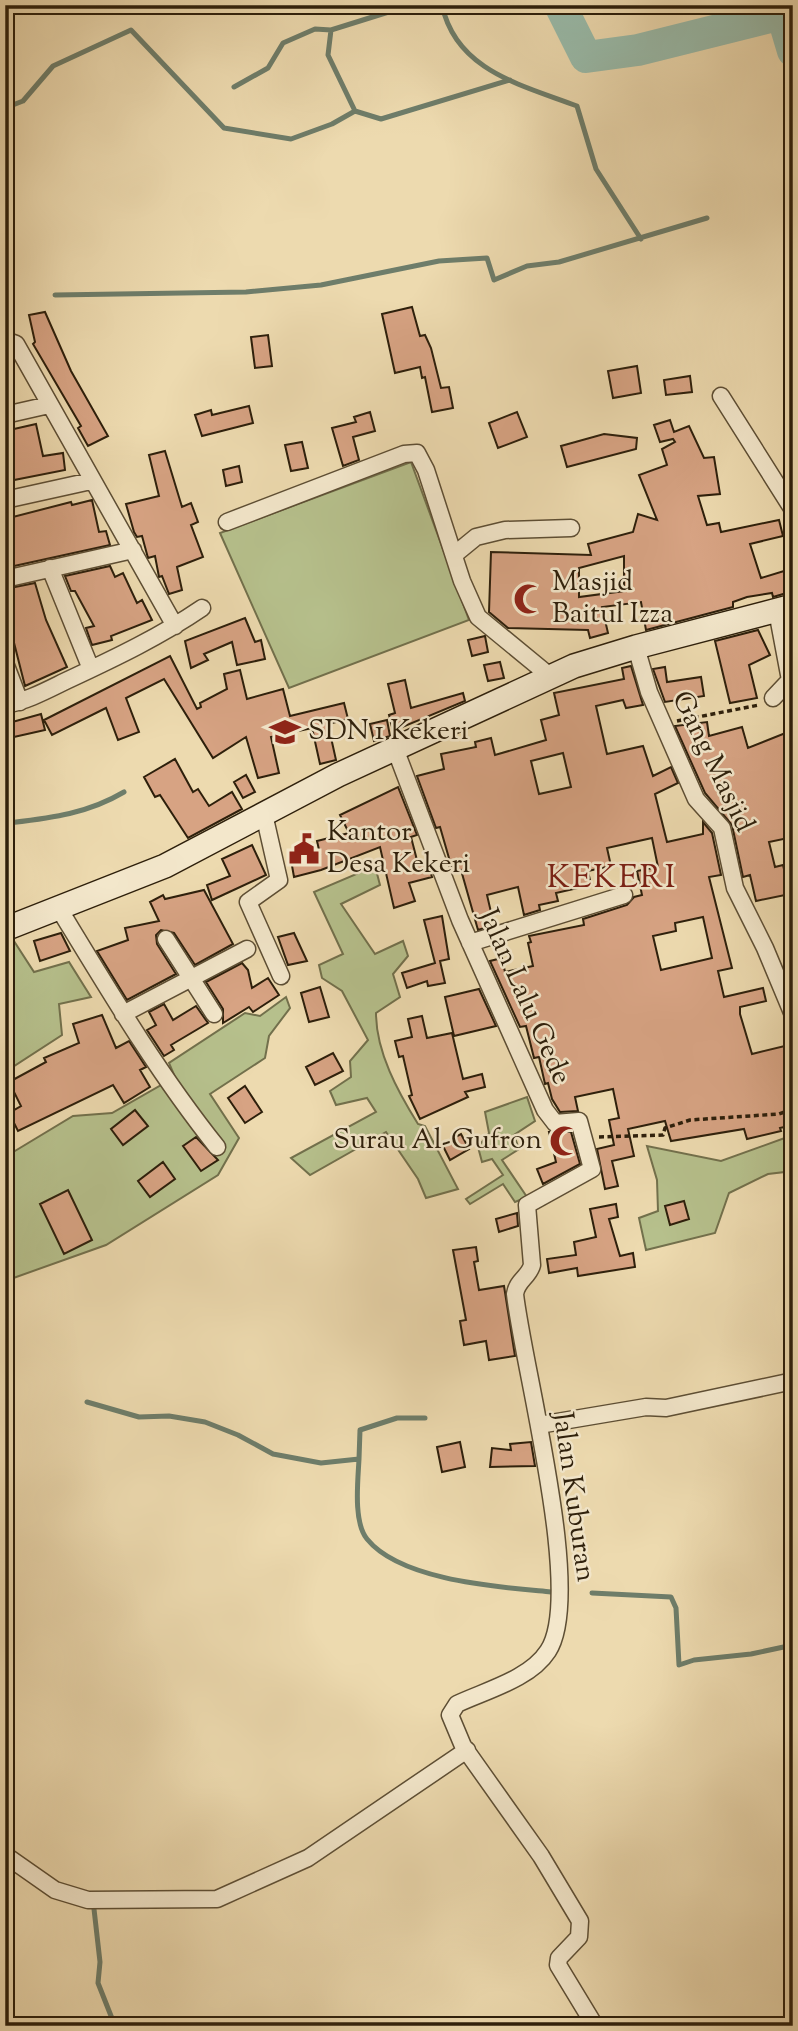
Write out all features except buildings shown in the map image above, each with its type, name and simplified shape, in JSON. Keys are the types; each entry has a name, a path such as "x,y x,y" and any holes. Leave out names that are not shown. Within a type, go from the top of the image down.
{"street":[{"path":"8,340 49,405 175,626"},
{"path":"720,396 793,510"},
{"path":"5,415 49,405"},
{"path":"227,522 404,454 417,453 426,470 478,617 551,677"},
{"path":"5,500 91,481"},
{"path":"454,555 476,537 505,530 571,527"},
{"path":"5,579 133,550"},
{"path":"50,568 91,669"},
{"path":"5,663 13,704 91,669 175,626 202,608"},
{"path":"5,929 144,876 338,775 396,751 551,677 636,647 785,609 790,680 773,698"},
{"name":"Gang Masjid","path":"636,647 662,724 697,803 716,819 722,828 735,888 765,948 793,1014"},
{"name":"Jalan Lalu Gede","path":"396,751 470,943 552,1122 577,1120 584,1137"},
{"path":"264,814 279,880 248,902 281,976"},
{"path":"470,943 624,895"},
{"path":"58,907 123,1014 180,1099 217,1147"},
{"path":"166,939 214,1014"},
{"path":"123,1014 247,949"},
{"name":"Jalan Kuburan","path":"584,1137 591,1172 533,1200 526,1208 532,1268 517,1285 515,1294 525,1364 539,1425 562,1583 555,1636 548,1652 536,1666 453,1707 451,1721 467,1750 541,1856 580,1921 579,1937 559,1958 558,1965 595,2026"},
{"path":"539,1425 639,1408 666,1408 793,1381"},
{"path":"5,1855 55,1890 88,1900 217,1899 308,1858 467,1750"}],"path":[{"path":"662,724 761,705 773,698"},
{"path":"584,1137 663,1135 665,1128 690,1120 779,1114 793,1109"}],"green space":[{"path":"411,462 469,620 289,688 220,533"},
{"path":"375,866 380,885 341,904 375,954 403,941 408,956 393,974 400,997 376,1013 377,1028 384,1057 403,1099 418,1124 425,1126 458,1189 426,1198 418,1179 386,1132 310,1175 291,1158 376,1112 367,1098 336,1105 330,1091 351,1077 350,1061 368,1040 342,991 322,978 319,965 343,954 314,892"},
{"path":"12,938 34,972 69,962 91,997 59,1004 62,1035 8,1070 5,1068 5,941"},
{"path":"286,997 290,1008 269,1036 265,1058 210,1094 239,1138 218,1175 106,1245 5,1281 5,1157 73,1116 112,1113 175,1077 169,1063 245,1013 260,1016"},
{"path":"527,1097 535,1121 514,1135 519,1149 502,1160 527,1197 515,1202 503,1184 470,1204 466,1199 503,1175 492,1159 482,1162 478,1147 489,1133 485,1112"},
{"path":"793,1135 793,1171 768,1174 729,1193 715,1233 646,1250 639,1218 658,1211 657,1180 647,1146 721,1161"}],"waterway":[{"path":"234,87 268,68 283,43 315,29 331,30 411,5"},
{"path":"442,5 461,46 476,60 514,82 577,106 596,169 641,239"},
{"path":"560,5 586,57 638,50 782,14 793,51"},
{"path":"5,108 23,101 53,66 131,30 224,128 291,139 332,124 355,111"},
{"path":"331,30 328,55 355,111 381,119 510,80"},
{"path":"55,295 246,292 321,285 439,261 487,258 494,280 527,266 559,262 707,218"},
{"path":"9,823 82,810 124,792"},
{"path":"87,1402 139,1417 169,1416 205,1422 238,1435 273,1454 321,1463 359,1459 360,1430 397,1418 425,1418"},
{"path":"359,1459 357,1500 360,1522 367,1539 383,1553 427,1573 479,1584 551,1592"},
{"path":"592,1593 671,1597 676,1608 679,1665 694,1660 751,1654 793,1645"},
{"path":"94,1909 100,1962 98,1983 115,2026"}],"place":[{"name":"Masjid Baitul Izza","path":"529,599"},
{"name":"SDN 1 Kekeri","path":"285,732"},
{"name":"Kantor Desa Kekeri","path":"304,849"},
{"name":"Surau Al-Gufron","path":"565,1141"}],"district":[{"name":"KEKERI","path":"612,879"}]}
